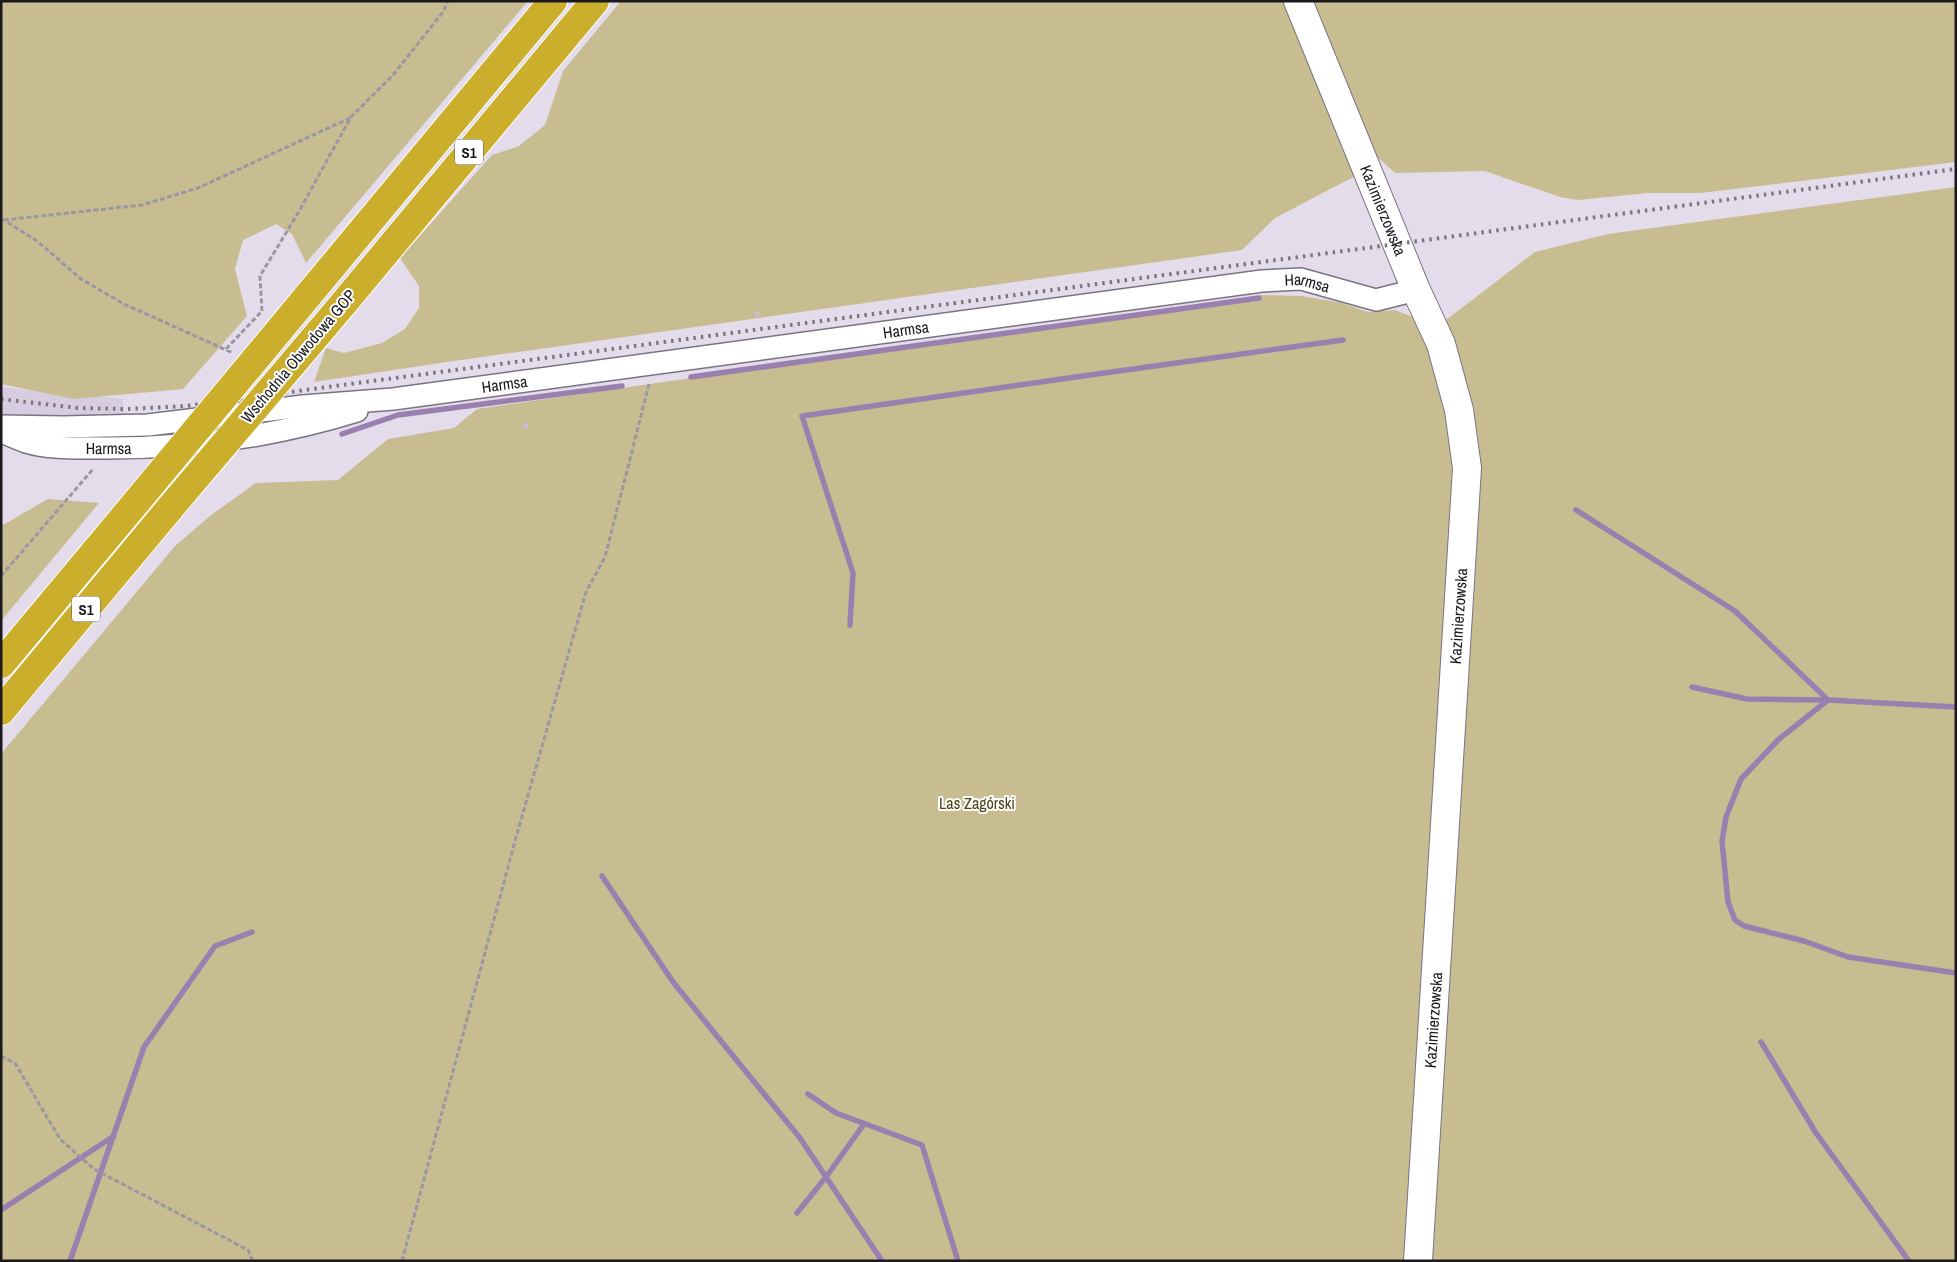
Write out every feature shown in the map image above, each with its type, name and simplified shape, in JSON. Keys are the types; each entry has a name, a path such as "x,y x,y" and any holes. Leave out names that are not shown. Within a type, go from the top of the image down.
{"highway":[{"name":"Wschodnia Obwodowa GOP","path":"1,664 553,1"},
{"name":"Wschodnia Obwodowa GOP","path":"1,711 595,1"}],"street":[{"name":"Kazimierzowska","path":"1298,1 1416,290 1441,344 1460,410 1467,468 1418,1261"},
{"name":"Harmsa","path":"1,426 148,425 302,406 393,399 1262,280 1301,279 1376,300 1416,290"},
{"name":"Harmsa","path":"1,432 27,442 54,447 158,448 243,438 295,429 393,399"}],"path":[{"path":"3,220 37,241 81,279 124,304 226,349 262,311 260,276 298,213 351,117 393,75 442,12 448,1"},
{"path":"3,220 142,205 198,188 351,117"},
{"path":"402,1261 518,832 586,592 604,557 654,363"},
{"path":"1,576 111,448"},
{"path":"1,1056 15,1063 60,1139 94,1169 248,1250 252,1261"}],"shaded area":[{"path":"1,387 123,399 125,419 1,414"}],"green space":[{"path":"1,1 528,1 306,263 292,234 276,224 243,240 235,269 247,316 183,389 74,399 1,384"},
{"path":"621,1 1288,1 1359,174 1275,218 1242,250 314,382 326,348 344,353 382,343 405,329 419,308 419,286 400,258 492,155 519,146 545,125 563,71"},
{"path":"1311,1 1956,1 1956,162 1701,193 1648,193 1578,200 1560,197 1485,171 1395,173 1374,154"},
{"path":"1956,187 1956,1261 1429,1261 1472,581 1442,323 1535,252 1608,234"},
{"name":"Las Zagórski","path":"1264,295 1302,296 1342,303 1368,312 1395,310 1413,317 1425,333 1445,390 1455,471 1406,1261 1,1261 1,754 175,546 211,515 256,483 338,480 388,439 454,428 477,409"},
{"path":"48,499 99,503 1,621 1,526"}],"building":[{"path":"757,311 760,314 757,317 754,314"},
{"path":"526,423 529,426 526,429 523,426"}],"waterway":[{"path":"691,377 1259,298"},
{"path":"850,625 853,573 802,416 1343,340"},
{"path":"342,434 398,415 622,386"},
{"path":"1576,510 1735,611 1828,700"},
{"path":"1692,687 1747,699 1828,700 1956,707"},
{"path":"1828,700 1779,739 1741,779 1726,817 1722,841 1728,902 1735,920 1744,926 1804,941 1848,957 1956,973"},
{"path":"602,876 673,982 800,1138 882,1261"},
{"path":"70,1261 144,1047 215,946 252,932"},
{"path":"1761,1042 1816,1133 1909,1261"},
{"path":"808,1094 836,1113 922,1145 958,1261"},
{"path":"797,1213 826,1177 864,1124"},
{"path":"1,1210 114,1136"}],"railway":[{"path":"1,399 78,408 126,409 186,406 1956,169"}]}
